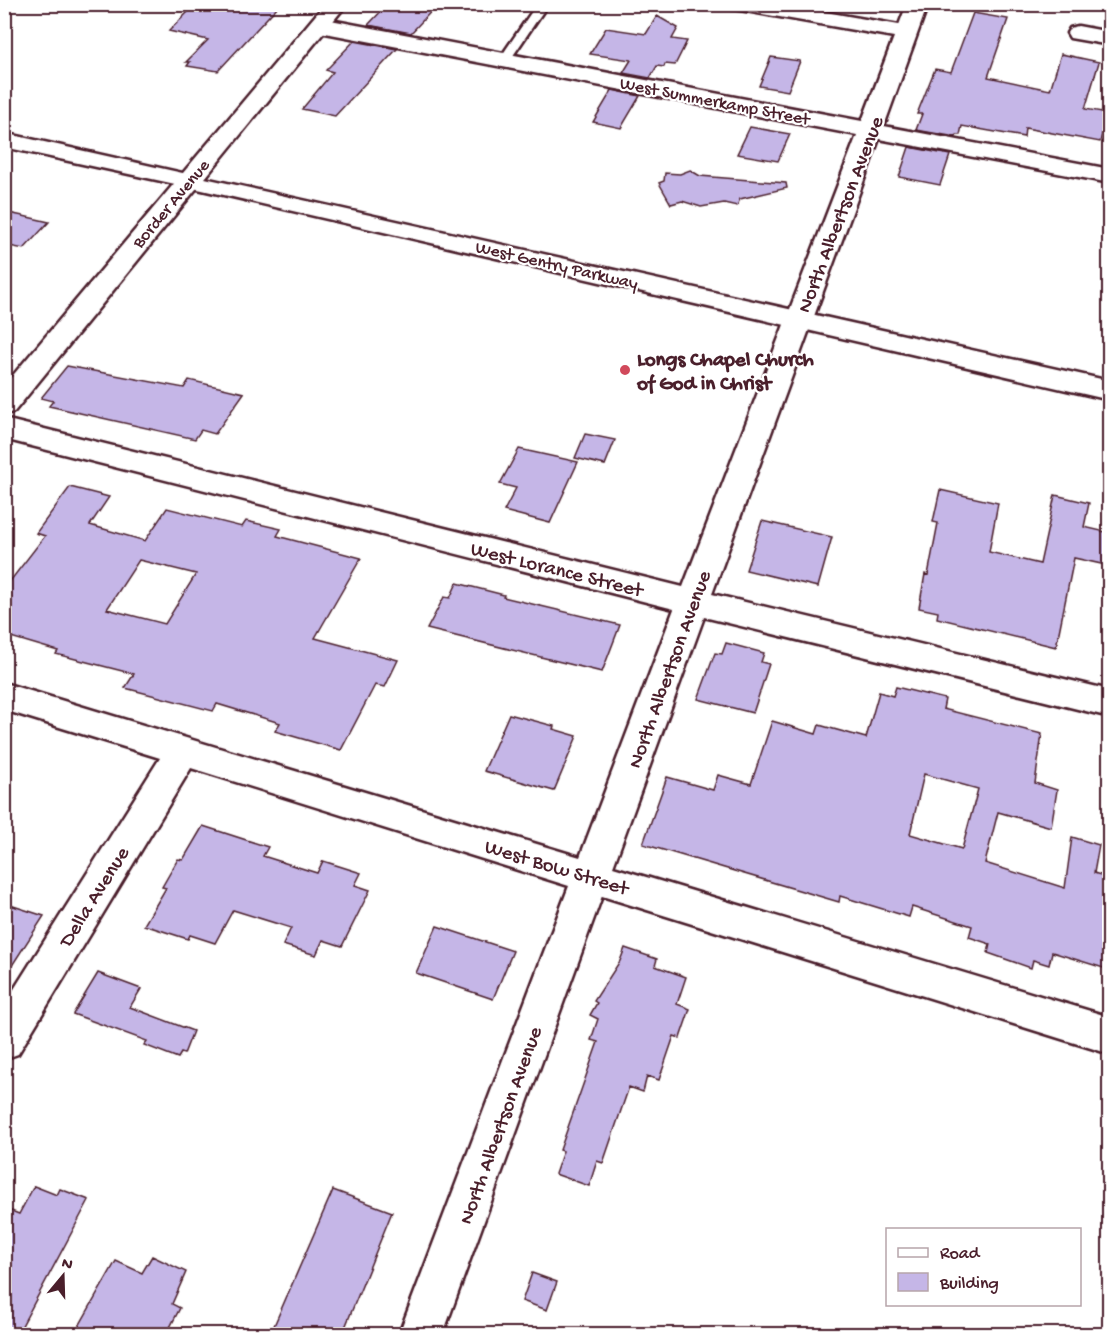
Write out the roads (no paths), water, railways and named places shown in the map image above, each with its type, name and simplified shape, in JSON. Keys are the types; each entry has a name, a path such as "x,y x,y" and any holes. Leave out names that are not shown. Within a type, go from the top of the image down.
{"street":[{"name":"Border Avenue","path":"4,405 337,4"},
{"path":"740,4 913,19"},
{"name":"North Albertson Avenue","path":"421,1335 798,320 913,19"},
{"name":"West Summerkamp Street","path":"320,25 1110,176"},
{"path":"1078,33 1110,39"},
{"name":"West Gentry Parkway","path":"4,140 189,180 1110,391"},
{"name":"West Lorance Street","path":"4,429 1110,704"},
{"name":"West Bow Street","path":"4,696 1110,1036"},
{"name":"Della Avenue","path":"4,1041 182,752"}],"lane":[{"path":"504,62 543,4"}],"place":[{"name":"Longs Chapel Church of God in Christ","path":"625,370"}]}
